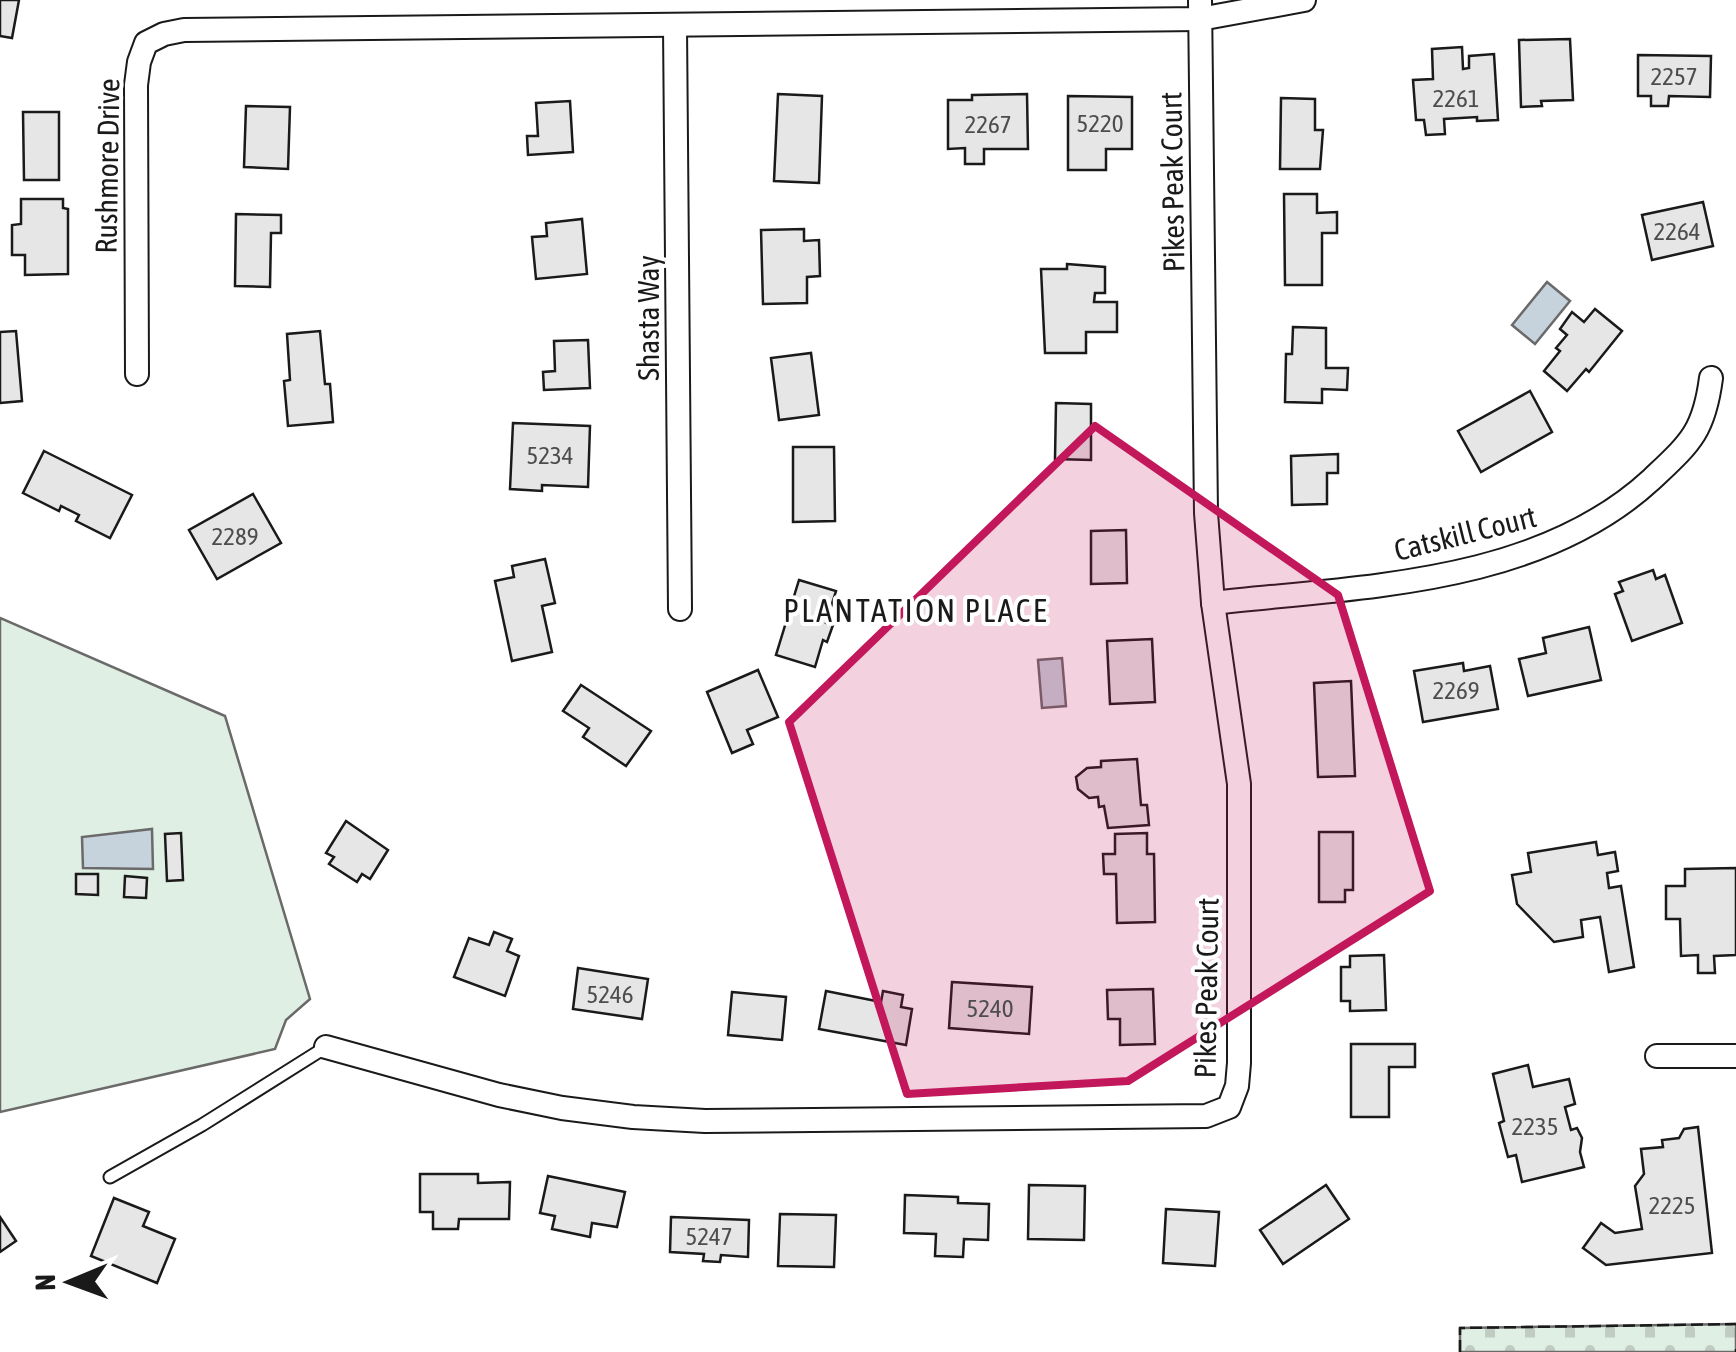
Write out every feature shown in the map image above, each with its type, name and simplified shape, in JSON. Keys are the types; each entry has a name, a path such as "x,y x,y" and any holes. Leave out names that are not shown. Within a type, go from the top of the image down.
{"street":[{"name":"Rushmore Drive","path":"136,374 136,85 138,62 146,42 164,34 184,30 675,26 1200,10 1304,0"},
{"name":"Pikes Peak Court","path":"326,1047 500,1094 632,1117 705,1121 1206,1116 1229,1106 1237,1086 1239,1063 1239,784 1213,603 1206,512 1200,10"},
{"name":"Shasta Way","path":"675,26 680,609"},
{"name":"Catskill Court","path":"1213,603 1448,573 1554,542 1596,520 1639,490 1692,441 1707,409 1711,378"},
{"path":"1657,1056 1736,1056"}],"lane":[{"path":"110,1177 326,1047"}],"highlighted area":[{"path":"1095,426 1338,595 1430,891 1128,1081 907,1094 789,722"}],"green space":[{"path":"0,618 225,716 310,999 286,1020 275,1049 0,1112"},
{"path":"1736,1324 1736,1352 1460,1352 1460,1328"}],"shaded area":[{"path":"1547,282 1570,301 1535,344 1512,325"},
{"path":"1062,658 1066,706 1042,708 1038,660"},
{"path":"152,829 153,869 83,868 82,837"}],"building":[{"path":"0,0 19,0 12,38 0,36"},
{"path":"1570,39 1573,100 1541,101 1542,106 1521,107 1519,40"},
{"path":"1462,47 1463,69 1469,68 1469,56 1494,54 1498,120 1444,119 1445,134 1426,135 1424,120 1416,120 1413,80 1433,79 1432,49"},
{"path":"1638,55 1711,56 1710,97 1669,96 1668,106 1651,106 1651,96 1638,96"},
{"path":"778,94 822,96 819,183 774,181"},
{"path":"1027,94 1028,149 984,149 984,164 965,164 965,148 948,149 948,100 972,100 972,95"},
{"path":"1068,96 1132,97 1132,149 1106,149 1106,170 1068,170"},
{"path":"1281,98 1315,99 1315,130 1323,130 1320,169 1280,169"},
{"path":"570,101 573,152 528,155 527,136 538,136 536,103"},
{"path":"246,106 290,107 288,169 244,167"},
{"path":"23,112 59,112 59,180 24,180"},
{"path":"1284,194 1317,194 1317,213 1337,212 1337,233 1322,233 1322,285 1285,285"},
{"path":"21,199 63,199 63,208 68,209 68,274 25,275 25,255 12,255 12,225 21,224"},
{"path":"1703,202 1713,246 1652,260 1642,215"},
{"path":"236,214 281,215 281,233 271,233 270,287 235,286"},
{"path":"582,219 587,274 536,279 532,237 547,236 546,223"},
{"path":"804,229 804,241 819,240 820,276 807,277 807,303 763,304 761,230"},
{"path":"1067,264 1105,267 1105,293 1095,293 1094,302 1117,302 1117,332 1086,332 1086,353 1045,353 1041,269 1067,269"},
{"path":"1595,309 1622,331 1589,372 1586,369 1567,391 1544,371 1560,351 1556,348 1567,335 1560,329 1572,312 1584,322"},
{"path":"1293,327 1326,328 1326,368 1348,368 1347,390 1322,389 1322,403 1285,402 1286,354 1292,354"},
{"path":"16,331 22,401 0,403 0,332"},
{"path":"320,331 333,422 288,426 284,381 290,380 287,334"},
{"path":"588,340 590,388 544,390 543,372 555,371 554,341"},
{"path":"811,353 819,415 779,420 771,358"},
{"path":"1530,391 1552,432 1481,472 1458,431"},
{"path":"1056,403 1091,404 1091,460 1055,459"},
{"path":"513,423 590,426 588,487 542,485 542,491 510,489"},
{"path":"793,447 834,447 835,521 793,522"},
{"path":"44,451 132,495 110,538 76,521 79,515 61,506 59,511 23,493"},
{"path":"1338,454 1338,473 1327,473 1327,504 1292,505 1291,456"},
{"path":"253,494 281,543 217,579 189,530"},
{"path":"1126,530 1127,583 1091,584 1091,531"},
{"path":"545,559 555,603 542,606 552,652 512,661 495,581 514,577 512,566"},
{"path":"1653,570 1656,579 1665,575 1682,623 1632,641 1615,594 1623,591 1619,582"},
{"path":"799,580 836,591 826,623 833,625 827,642 823,640 815,667 776,655"},
{"path":"1589,627 1601,680 1528,696 1519,659 1546,653 1543,638"},
{"path":"1152,639 1155,702 1110,704 1107,641"},
{"path":"1463,663 1464,671 1490,666 1498,709 1423,722 1414,671"},
{"path":"758,670 778,717 747,730 753,744 732,753 707,692"},
{"path":"1351,681 1355,776 1318,777 1314,683"},
{"path":"581,685 651,731 626,766 583,737 589,728 563,711"},
{"path":"1137,759 1141,805 1147,805 1149,825 1108,828 1104,806 1099,807 1098,797 1089,798 1078,789 1076,777 1087,768 1101,767 1101,761"},
{"path":"346,821 388,850 370,879 362,874 357,882 329,864 334,857 326,853"},
{"path":"1319,832 1353,832 1353,890 1345,890 1345,902 1319,902"},
{"path":"181,833 183,880 167,881 165,834"},
{"path":"1147,833 1147,854 1154,854 1155,922 1117,923 1116,874 1104,874 1103,854 1115,854 1115,834"},
{"path":"1596,842 1598,855 1615,852 1618,871 1607,873 1609,888 1621,886 1634,967 1609,972 1600,917 1581,920 1583,937 1554,942 1517,904 1512,875 1531,872 1528,853"},
{"path":"1736,868 1736,955 1714,956 1715,973 1698,973 1698,955 1681,956 1680,919 1666,919 1666,886 1685,886 1685,869"},
{"path":"76,874 98,874 98,895 76,894"},
{"path":"125,876 147,878 146,898 124,897"},
{"path":"494,932 512,939 507,951 519,956 505,996 454,977 469,938 489,945"},
{"path":"1384,955 1386,1010 1350,1011 1350,1001 1341,1001 1341,967 1350,967 1350,956"},
{"path":"578,968 648,979 642,1019 573,1009"},
{"path":"952,982 1032,987 1029,1034 949,1028"},
{"path":"1153,989 1155,1044 1120,1045 1120,1019 1108,1019 1107,990"},
{"path":"826,991 881,1002 883,991 903,995 901,1007 912,1009 906,1045 819,1029"},
{"path":"732,992 786,997 782,1040 728,1035"},
{"path":"1351,1044 1415,1044 1415,1067 1389,1067 1389,1117 1351,1117"},
{"path":"1528,1065 1533,1087 1569,1079 1575,1104 1565,1107 1571,1130 1577,1128 1582,1138 1584,1167 1522,1182 1516,1155 1508,1157 1493,1074"},
{"path":"1698,1127 1712,1253 1606,1265 1583,1248 1601,1223 1615,1233 1642,1229 1635,1186 1644,1174 1641,1149 1663,1147 1662,1140 1679,1138 1684,1129"},
{"path":"420,1174 478,1174 478,1183 510,1182 509,1219 459,1219 458,1229 433,1229 433,1212 420,1212"},
{"path":"548,1176 625,1192 617,1227 592,1223 590,1237 552,1229 555,1216 540,1213"},
{"path":"1029,1185 1085,1186 1084,1240 1028,1239"},
{"path":"1326,1185 1349,1219 1283,1264 1260,1230"},
{"path":"905,1195 958,1197 958,1203 989,1204 988,1240 964,1239 963,1257 935,1256 936,1234 904,1233"},
{"path":"114,1198 149,1212 143,1226 175,1239 157,1283 91,1256"},
{"path":"1166,1209 1219,1212 1215,1266 1163,1263"},
{"path":"780,1214 836,1215 834,1267 778,1266"},
{"path":"0,1217 16,1241 0,1252"},
{"path":"671,1217 749,1220 748,1257 721,1255 720,1262 703,1261 704,1254 670,1252"}],"fence":[{"path":"1460,1352 1460,1328 1736,1324"}],"district":[{"name":"PLANTATION PLACE","path":"916,610"}]}
